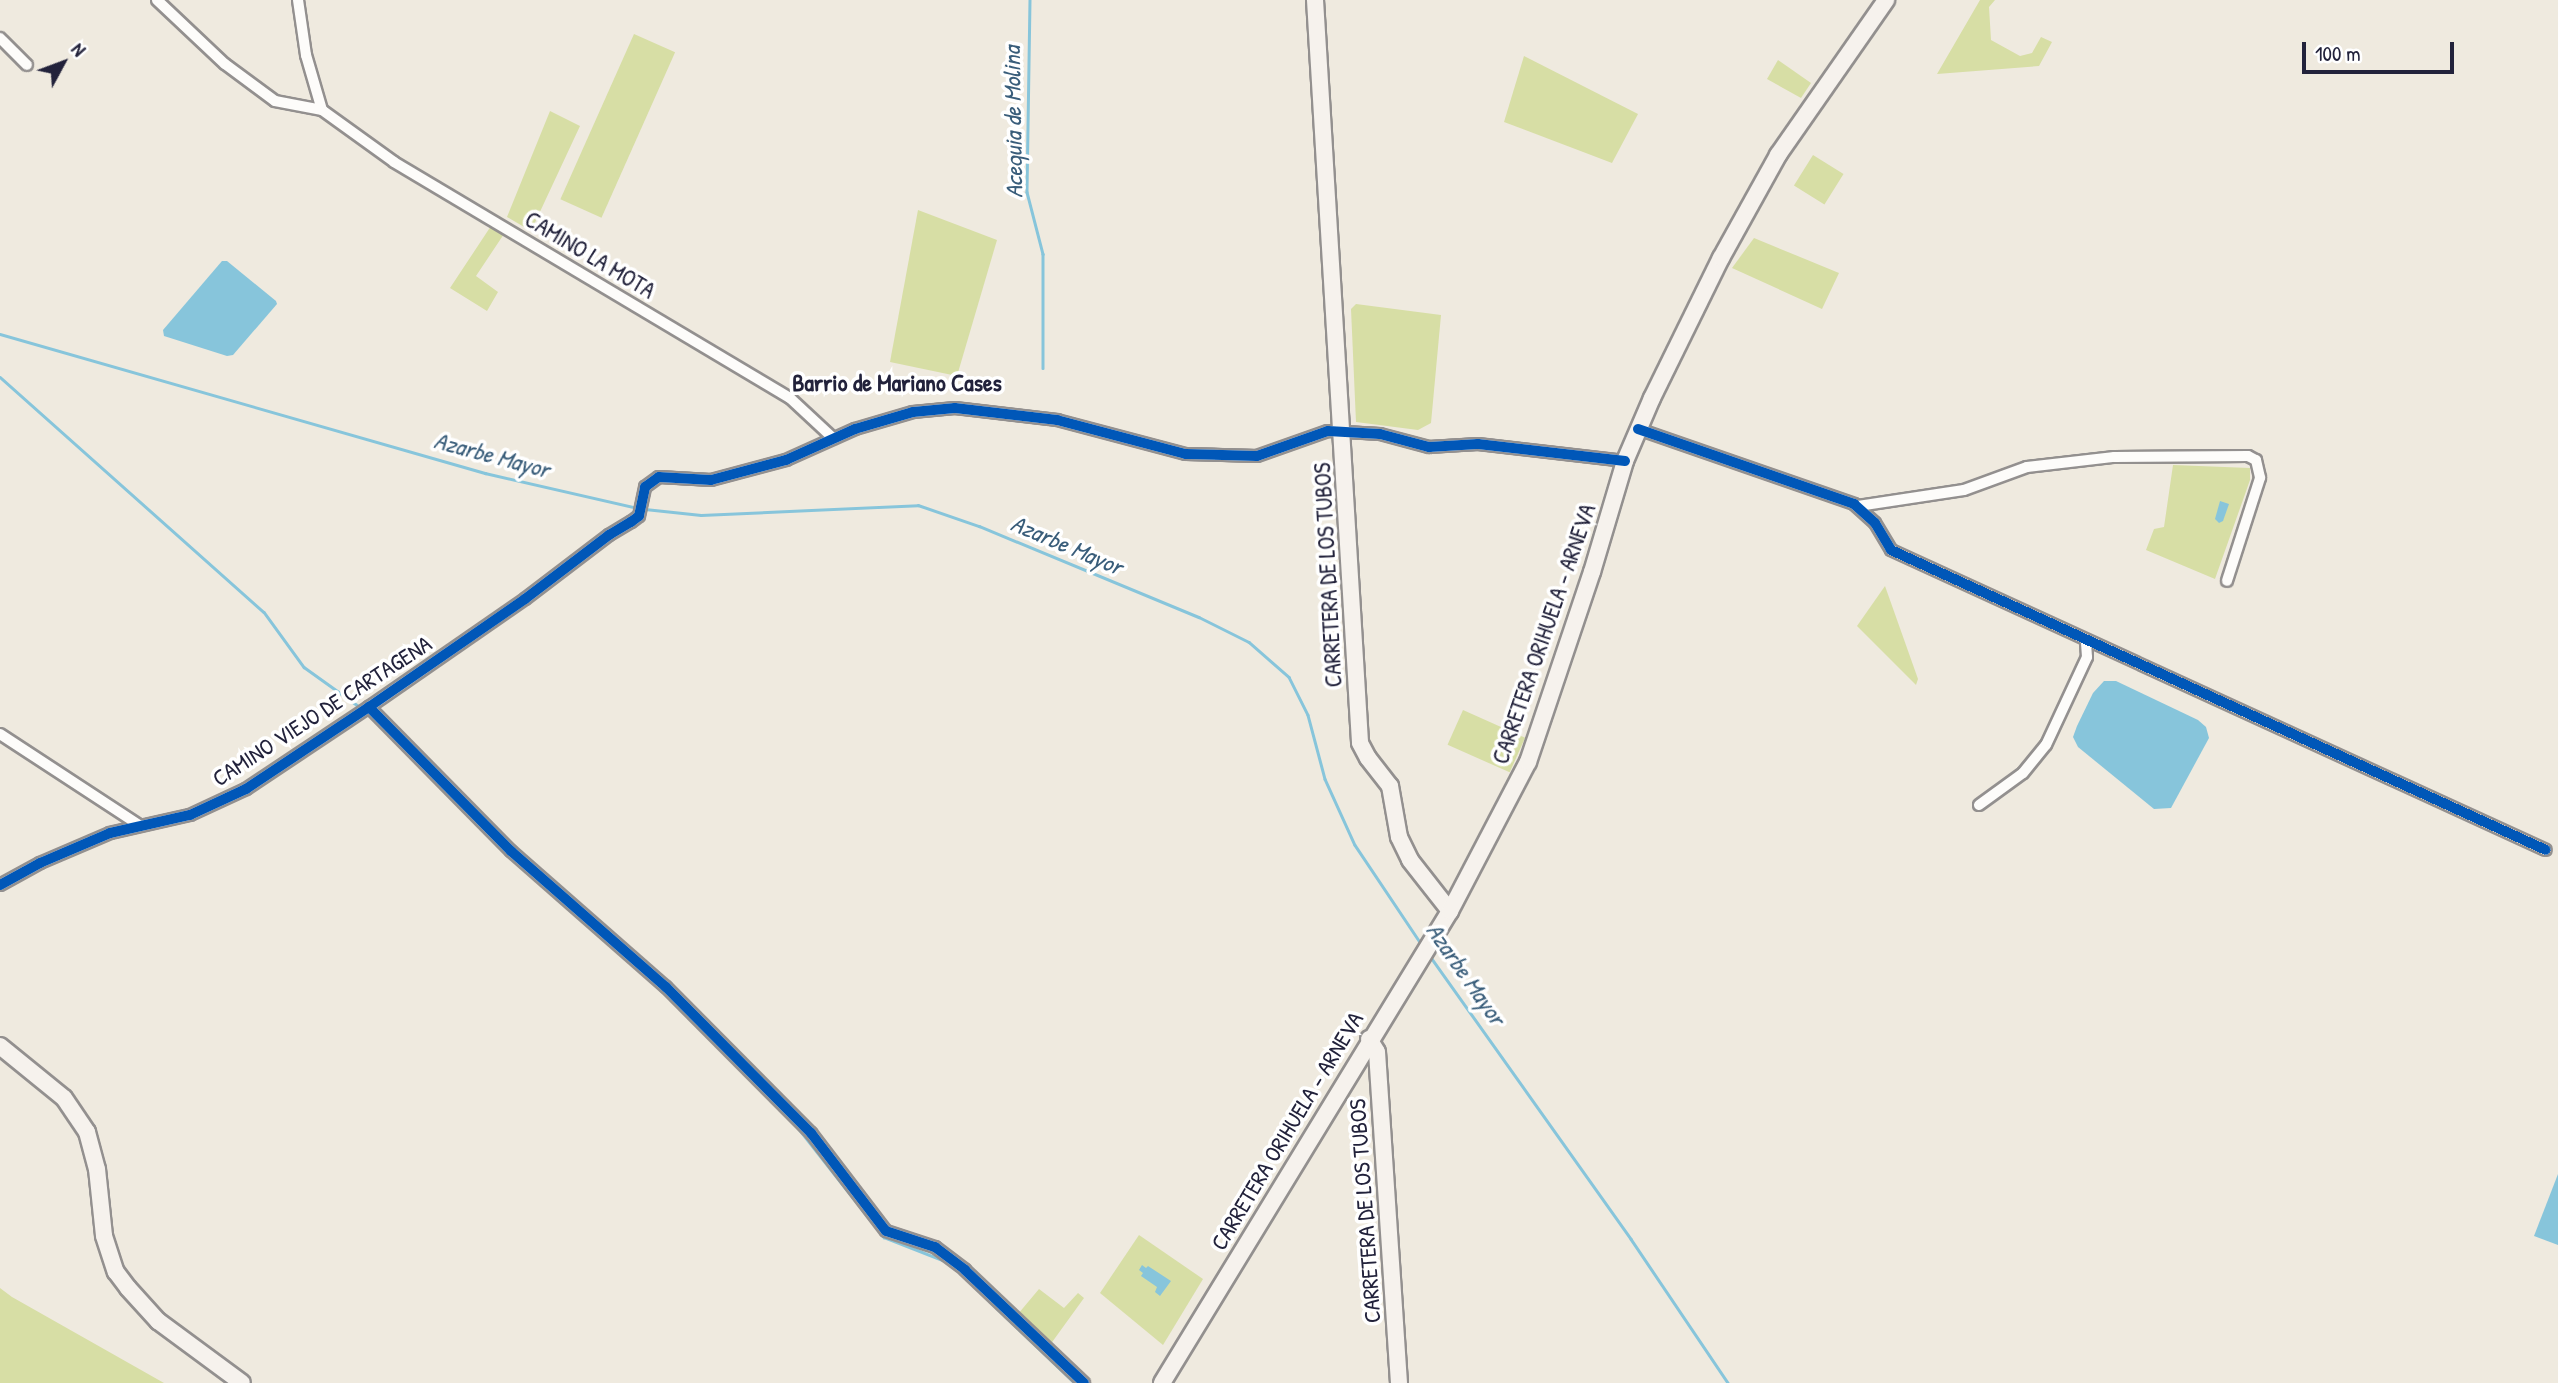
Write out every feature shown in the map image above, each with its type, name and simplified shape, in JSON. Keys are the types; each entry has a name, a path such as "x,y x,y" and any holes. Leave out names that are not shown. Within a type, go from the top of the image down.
{"main road":[{"name":"CARRETERA DE LOS TUBOS","path":"1315,0 1360,743 1390,786 1399,837 1410,860 1450,911"},
{"name":"CARRETERA ORIHUELA - ARNEVA","path":"1162,1383 1369,1039 1450,911 1528,762 1625,461 1638,429 1721,258 1778,155 1886,0"},
{"name":"CARRETERA DE LOS TUBOS","path":"1369,1039 1377,1052 1399,1383"},
{"path":"0,1046 64,1098 87,1132 95,1159 104,1236 116,1272 158,1321 242,1383"}],"street":[{"path":"157,0 225,64 275,101 322,110 306,55 298,0"},
{"path":"0,38 27,65"},
{"name":"CAMINO LA MOTA","path":"322,110 394,162 790,398 833,438"},
{"path":"833,438 913,412 955,408 1057,420 1096,428 1170,452 1199,455 1258,456 1314,435 1343,432 1380,434 1429,447 1478,444 1625,461"},
{"path":"1638,429 1830,493 1858,506 1875,523 1891,550 2546,849"},
{"name":"CAMINO VIEJO DE CARTAGENA","path":"0,885 52,858 139,825 190,815 219,804 273,773 639,516 645,487 659,477 711,480 786,460 833,438"},
{"path":"1858,506 1964,490 2027,467 2114,457 2248,456 2259,466 2260,478 2227,581"},
{"path":"1979,804 2023,772 2046,745 2087,657 2086,641"},
{"path":"369,707 512,851 666,987 802,1124 878,1223 896,1236 935,1247 965,1270 1084,1383"},
{"path":"0,734 139,825"}],"green space":[{"path":"1980,0 1995,0 1989,7 1991,40 2020,56 2032,53 2041,37 2052,42 2039,66 1937,74"},
{"path":"634,34 675,52 601,218 560,199"},
{"path":"1524,56 1638,114 1612,163 1504,122"},
{"path":"1778,60 1811,83 1801,98 1767,79"},
{"path":"550,111 580,126 531,231 507,217"},
{"path":"1813,155 1844,174 1824,205 1794,186"},
{"path":"918,210 997,240 957,376 890,362"},
{"path":"491,226 504,234 476,276 498,292 487,311 450,288"},
{"path":"1754,238 1839,273 1822,309 1732,268"},
{"path":"1356,304 1441,315 1431,423 1418,430 1356,422 1351,309"},
{"path":"2173,465 2250,468 2250,480 2215,579 2146,550 2154,529 2164,527"},
{"path":"1885,586 1918,679 1916,685 1857,626"},
{"path":"1463,710 1525,738 1510,772 1448,745"},
{"path":"1139,1235 1203,1279 1163,1345 1100,1293"},
{"path":"0,1288 12,1297 164,1383 0,1383"},
{"path":"1039,1289 1064,1308 1078,1293 1084,1298 1050,1345 1018,1314"}],"water":[{"path":"222,261 227,261 277,304 233,355 227,356 164,336 163,330"},
{"path":"2220,501 2229,504 2223,521 2219,523 2215,519"},
{"path":"2104,681 2116,681 2198,720 2206,727 2209,738 2171,808 2154,809 2078,747 2073,737 2077,726 2093,693"},
{"path":"2558,1174 2558,1245 2534,1236"},
{"path":"1142,1265 1171,1281 1160,1296 1155,1292 1157,1287 1141,1276 1143,1273 1139,1270"}],"waterway":[{"name":"Acequia de Molina","path":"1030,0 1027,192 1043,254 1043,368"},
{"name":"Azarbe Mayor","path":"0,334 485,473 638,508"},
{"path":"0,377 264,612 304,667 361,708"},
{"name":"Azarbe Mayor","path":"645,509 701,515 918,505 979,526 1199,617 1249,642 1289,677 1308,715 1325,779 1355,845 1422,945"},
{"path":"369,714 384,729"},
{"name":"Azarbe Mayor","path":"1430,956 1631,1239 1728,1383"},
{"path":"795,1124 884,1237 945,1261"},
{"path":"956,1269 1075,1383"}],"cycle path":[{"path":"0,885 40,863 110,833 190,815 246,789 525,599 609,535 639,516 645,487 659,477 711,480 786,460 855,429 913,412 955,408 1057,420 1186,454 1257,456 1328,431 1380,434 1429,447 1478,444 1625,461"},
{"path":"1638,429 1854,504 1875,523 1891,550 2546,850"},
{"path":"369,707 511,851 666,987 811,1133 886,1231 935,1247 965,1270 1084,1383"}],"district":[{"name":"Barrio de Mariano Cases","path":"897,383"}]}
